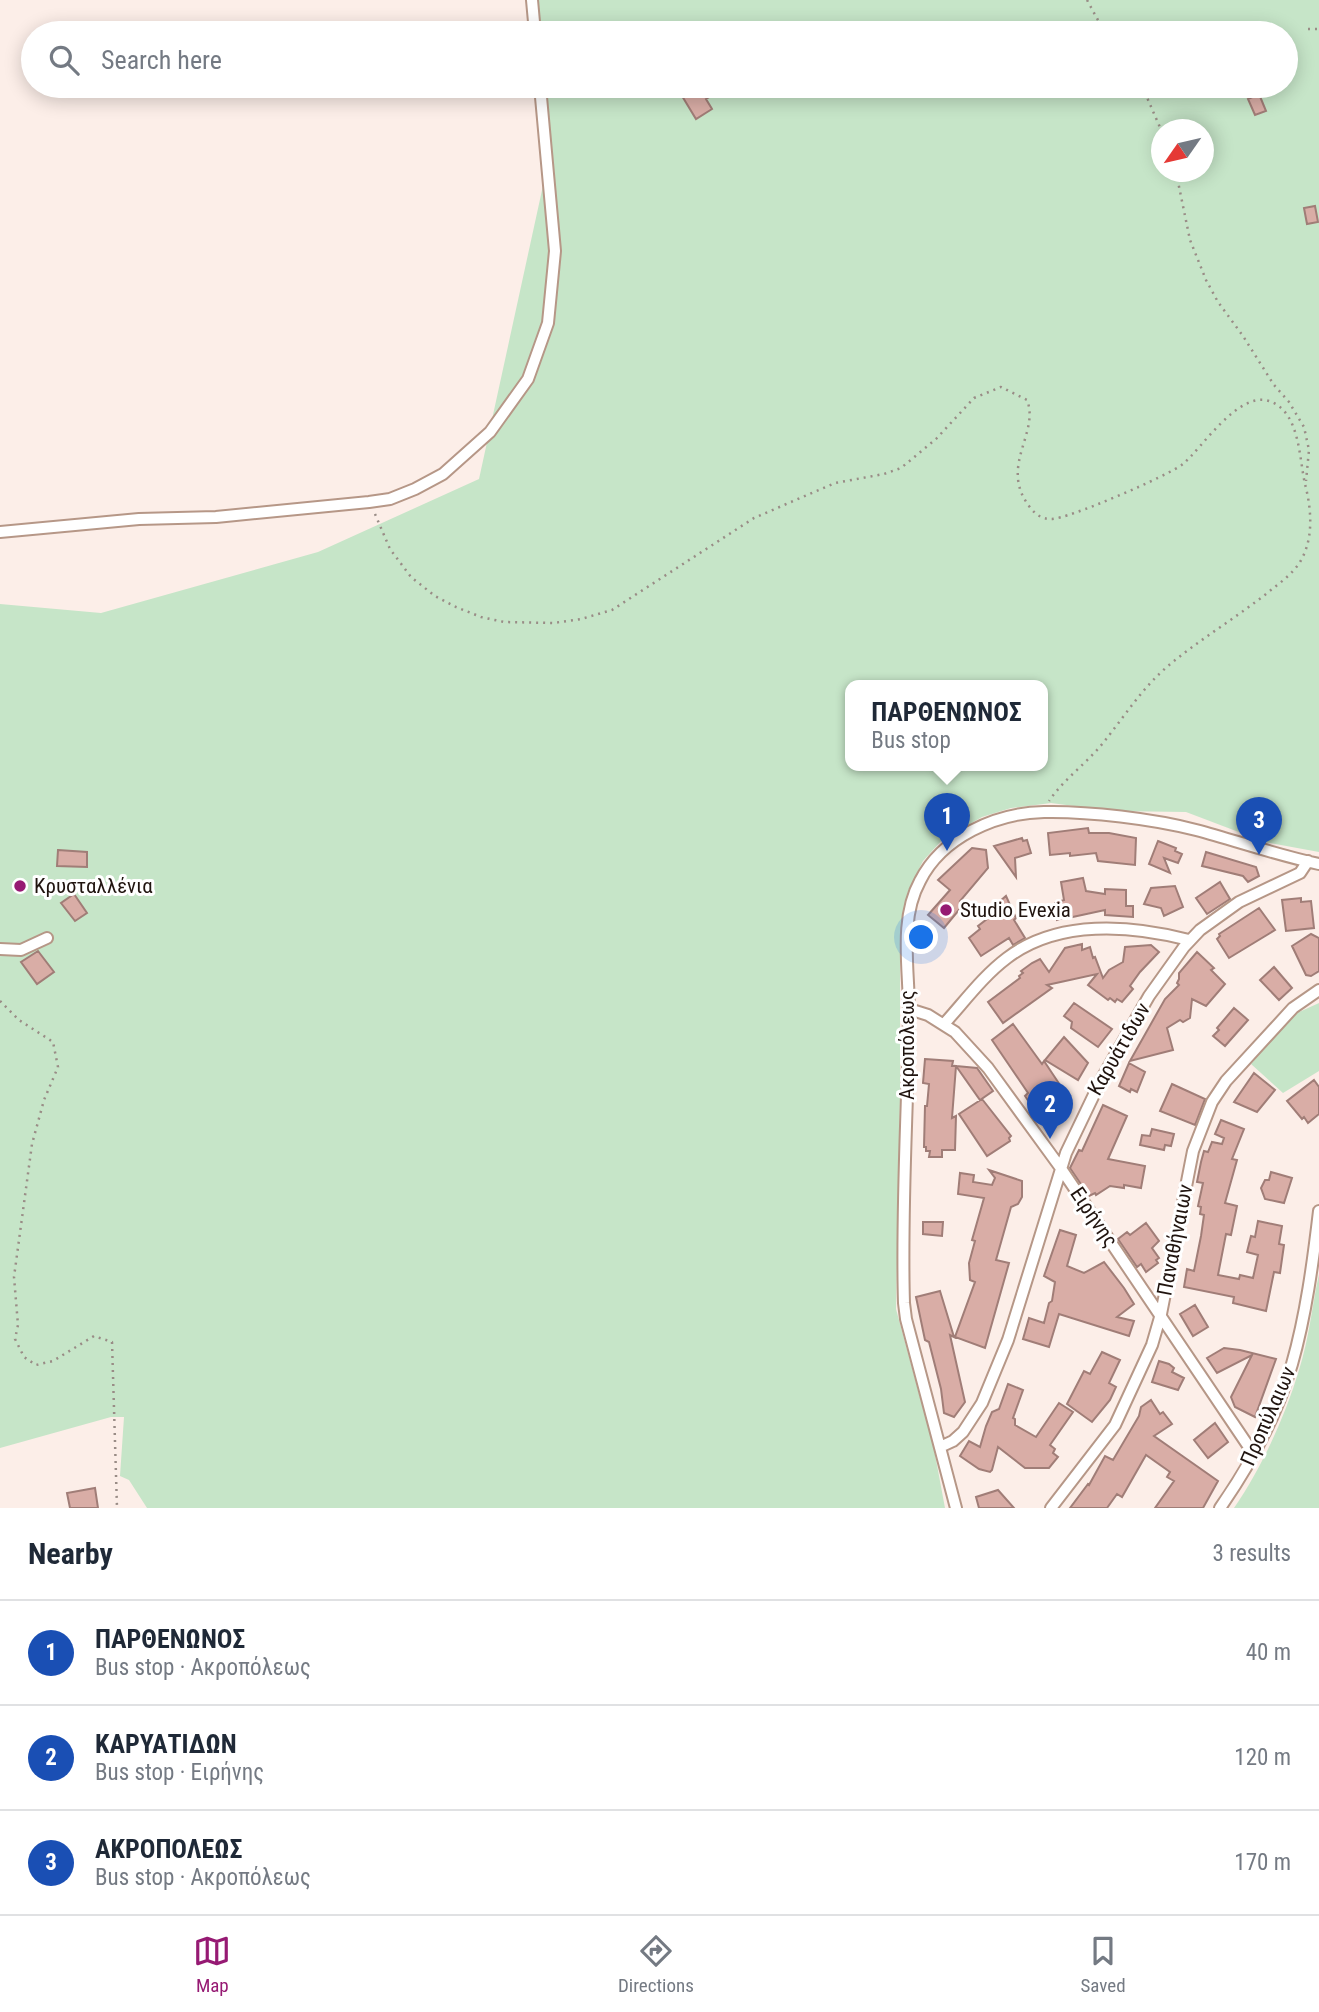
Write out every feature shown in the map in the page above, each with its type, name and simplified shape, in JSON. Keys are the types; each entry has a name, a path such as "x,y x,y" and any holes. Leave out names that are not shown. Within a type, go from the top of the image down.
{"street":[{"path":"532,0 534,21"},
{"path":"0,532 139,519 216,517 369,502 390,499 443,474 490,432 528,379 548,323 555,251 541,98"},
{"name":"Ακροπόλεως","path":"956,1508 904,1303 908,939 911,906 917,886 929,865 947,846 976,829 1002,820 1041,812 1178,826 1314,862"},
{"name":"Καρυάτιδων","path":"940,1447 953,1441 967,1427 988,1390 1012,1328 1060,1167 1101,1080 1149,996 1189,940 1209,923 1240,902 1300,873 1314,862"},
{"path":"944,1024 1002,961 1042,940 1063,933 1103,929 1156,932 1189,940"},
{"path":"0,949 21,950 47,937"},
{"name":"Παναθήναιων","path":"1051,1508 1119,1418 1153,1345 1193,1150 1209,1108 1226,1081 1280,1022 1300,1001 1319,990"},
{"name":"Ειρήνης","path":"909,1009 944,1024 978,1056 1060,1167 1253,1452"},
{"name":"Προπύλαιων","path":"1220,1508 1280,1399 1291,1366 1303,1318 1319,1211"}],"path":[{"path":"1087,0 1098,21"},
{"path":"1308,29 1319,29"},
{"path":"1147,98 1156,119"},
{"path":"1179,182 1190,240 1206,280 1218,302 1304,427 1309,450 1306,484"},
{"path":"369,502 390,549 411,577 435,596 481,617 504,622 553,623 581,619 612,610 754,518 835,483 901,468 936,439 974,398 1001,387 1027,400 1031,411 1018,470 1024,498 1040,517 1054,519 1073,515 1181,466 1244,404 1256,400 1269,401 1284,411 1293,425 1311,503 1305,552 1287,578 1167,666 1144,690 1103,743 1056,791 1041,812"},
{"path":"0,1001 19,1020 54,1042 58,1067 44,1100 32,1144 15,1276 19,1325 15,1339 24,1357 36,1366 53,1361 94,1336 112,1342 117,1508"}],"green space":[{"path":"538,0 1319,0 1319,852 1265,842 1186,812 1112,811 1051,803 1011,808 982,817 942,840 923,861 908,891 900,943 896,1309 934,1449 945,1508 147,1508 129,1480 120,1476 124,1417 111,1417 0,1448 0,604 101,613 318,552 479,479 551,149 546,98 1298,98 1298,21 540,21"},
{"path":"1319,1003 1319,1071 1283,1093 1251,1064 1294,1013"},
{"path":"1319,1274 1319,1508 1234,1508 1263,1459 1287,1406 1305,1346"}],"building":[{"path":"683,98 708,98 712,109 696,119"},
{"path":"1261,98 1266,111 1255,115 1248,99"},
{"path":"1315,206 1318,222 1307,224 1304,208"},
{"path":"1088,828 1089,833 1109,833 1136,838 1135,865 1098,861 1096,853 1050,855 1048,833"},
{"path":"1022,838 1023,841 1027,840 1031,853 1015,858 1016,877 994,846"},
{"path":"1158,841 1176,848 1175,851 1182,854 1178,863 1164,858 1170,873 1149,864"},
{"path":"972,848 986,850 988,868 960,901 964,904 944,928 928,915 950,890 938,880"},
{"path":"58,850 87,852 87,867 57,866"},
{"path":"1206,852 1256,867 1259,876 1248,882 1243,876 1202,866"},
{"path":"1083,878 1086,891 1105,894 1105,889 1126,890 1126,906 1133,906 1133,917 1105,915 1105,910 1057,920 1055,903 1064,900 1061,882"},
{"path":"1220,882 1230,899 1207,914 1196,898"},
{"path":"1175,886 1183,907 1164,916 1161,908 1144,904 1151,888"},
{"path":"74,894 87,913 75,921 61,903"},
{"path":"1006,896 1016,918 1014,920 1025,938 1013,945 1009,938 981,956 969,938 987,919 984,915"},
{"path":"1301,898 1301,902 1311,901 1314,928 1286,931 1282,900"},
{"path":"1259,908 1275,930 1229,958 1217,939 1219,934"},
{"path":"1311,934 1319,938 1319,971 1311,976 1306,975 1292,946"},
{"path":"1082,944 1082,950 1090,947 1103,978 1109,970 1123,962 1125,947 1151,945 1159,952 1140,972 1130,986 1133,989 1122,1002 1117,999 1115,1002 1110,998 1108,1000 1088,985 1097,974 1047,985 1052,988 1003,1023 988,1002 1020,978 1023,973 1021,971 1032,963 1040,959 1049,972 1065,948"},
{"path":"38,951 54,972 37,984 21,962"},
{"path":"1197,952 1214,968 1211,970 1225,984 1206,1006 1192,999 1190,1018 1183,1022 1180,1020 1167,1028 1173,1050 1130,1061 1165,999 1179,985 1179,973"},
{"path":"1274,967 1292,988 1279,1000 1260,980"},
{"path":"1074,1003 1112,1029 1098,1047 1071,1028 1072,1022 1064,1016"},
{"path":"1234,1008 1248,1020 1225,1046 1213,1036"},
{"path":"1013,1024 1042,1064 1044,1061 1070,1100 1041,1120 1025,1096 1028,1093 992,1040"},
{"path":"1064,1037 1088,1063 1078,1080 1045,1060"},
{"path":"925,1059 953,1061 952,1066 956,1066 952,1118 956,1116 955,1150 942,1150 942,1157 929,1157 930,1151 926,1151 924,1147 925,1106 929,1084 923,1083"},
{"path":"1129,1063 1145,1072 1137,1092 1131,1089 1130,1092 1119,1086"},
{"path":"956,1066 977,1068 993,1091 980,1100"},
{"path":"1254,1073 1275,1090 1257,1112 1234,1102"},
{"path":"1314,1080 1319,1087 1319,1114 1308,1123 1287,1101"},
{"path":"1172,1084 1205,1099 1195,1125 1160,1111"},
{"path":"982,1099 1011,1136 1010,1141 987,1156 959,1114"},
{"path":"1103,1105 1127,1116 1108,1159 1145,1166 1141,1188 1110,1186 1096,1195 1095,1193 1089,1196 1070,1168 1079,1150 1082,1151"},
{"path":"1221,1120 1244,1129 1232,1159 1237,1160 1225,1203 1237,1206 1231,1235 1226,1234 1218,1275 1239,1279 1240,1275 1253,1278 1258,1255 1247,1252 1251,1236 1255,1237 1258,1221 1282,1226 1279,1244 1284,1245 1280,1273 1274,1272 1266,1311 1233,1303 1234,1297 1184,1287 1187,1269 1194,1271 1204,1215 1200,1214 1201,1207 1198,1206 1203,1183 1197,1182 1201,1162 1204,1151 1208,1152 1212,1142 1222,1144 1224,1138 1215,1134"},
{"path":"1152,1129 1174,1134 1171,1146 1165,1145 1164,1150 1140,1145 1142,1135 1150,1136"},
{"path":"989,1170 1022,1181 1022,1197 1018,1204 1011,1207 996,1260 1009,1263 985,1348 955,1337 975,1282 970,1280 969,1263 975,1241 972,1240 984,1198 958,1194 960,1173 974,1175 973,1182 992,1185 995,1178"},
{"path":"1271,1172 1292,1178 1284,1203 1265,1199 1261,1188 1265,1180 1269,1180"},
{"path":"923,1222 943,1222 942,1236 923,1234"},
{"path":"1146,1223 1159,1241 1152,1248 1159,1258 1156,1260 1158,1263 1146,1272 1141,1264 1137,1267 1118,1239 1127,1232 1130,1235"},
{"path":"1060,1230 1076,1235 1067,1266 1084,1273 1104,1262 1124,1288 1134,1304 1117,1317 1134,1321 1129,1336 1059,1314 1049,1347 1023,1339 1029,1318 1044,1323 1049,1303 1052,1301 1055,1282 1044,1276"},
{"path":"940,1291 954,1337 950,1335 965,1402 954,1417 944,1413 941,1389 929,1342 925,1340 916,1297"},
{"path":"1195,1305 1208,1327 1193,1336 1180,1314"},
{"path":"1224,1348 1276,1359 1255,1417 1235,1407 1231,1397 1252,1355 1217,1373 1207,1358"},
{"path":"1102,1352 1120,1360 1109,1383 1116,1387 1110,1400 1092,1422 1067,1404 1084,1371 1090,1374"},
{"path":"1159,1361 1169,1364 1174,1368 1172,1372 1184,1378 1178,1390 1152,1382"},
{"path":"1008,1384 1023,1390 1013,1418 1015,1425 1036,1437 1059,1403 1073,1412 1050,1445 1058,1457 1049,1468 1025,1468 998,1447 990,1472 979,1469 960,1456 969,1441 980,1447 992,1412 999,1409"},
{"path":"1151,1400 1160,1414 1163,1412 1172,1424 1154,1436 1218,1481 1203,1508 1155,1508 1174,1481 1167,1477 1170,1472 1146,1455 1122,1497 1117,1494 1107,1508 1070,1508 1089,1485 1105,1456 1113,1460 1139,1416 1141,1407"},
{"path":"1215,1423 1228,1442 1208,1458 1194,1440"},
{"path":"95,1488 98,1508 70,1508 67,1493"},
{"path":"998,1490 1014,1508 979,1508 976,1497"}],"place":[{"name":"ΠΑΡΘΕΝΩΝΟΣ","path":"947,851"},
{"name":"ΑΚΡΟΠΟΛΕΩΣ","path":"1259,855"},
{"name":"Κρυσταλλένια","path":"20,886"},
{"name":"Studio Evexia","path":"946,910"},
{"name":"ΚΑΡΥΑΤΙΔΩΝ","path":"1050,1139"}]}
